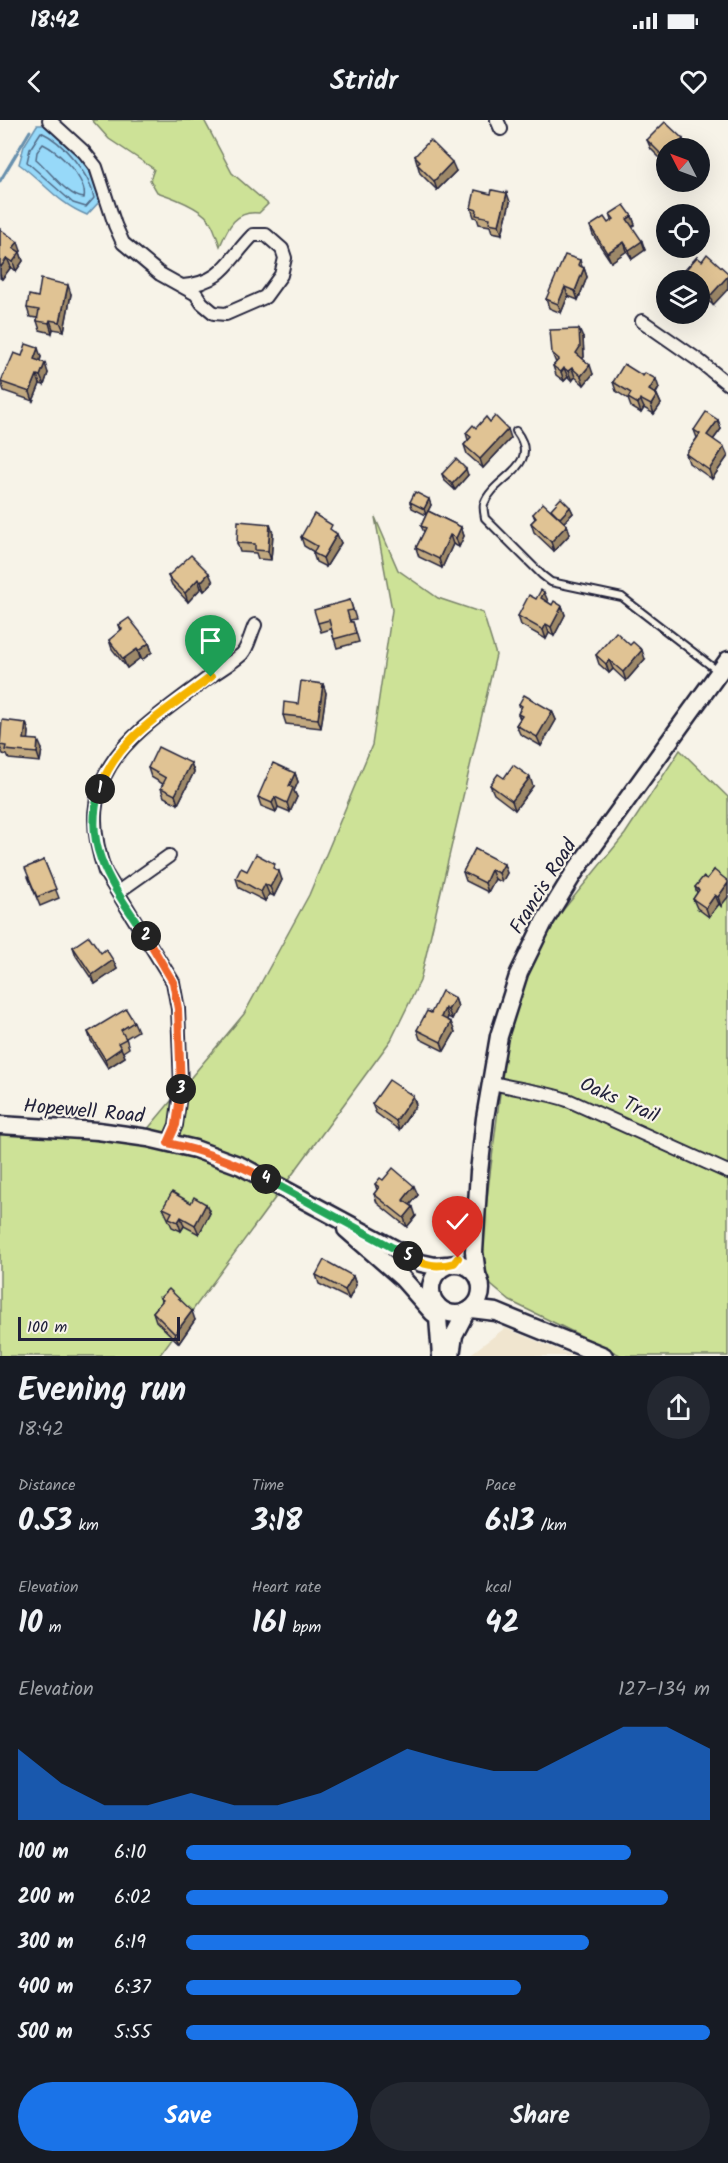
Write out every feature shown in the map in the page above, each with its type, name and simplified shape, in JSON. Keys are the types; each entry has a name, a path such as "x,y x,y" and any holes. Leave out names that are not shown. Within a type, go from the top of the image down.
{"street":[{"path":"49,120 84,152 96,167 123,243 160,274 196,294 202,303 214,313 226,314 266,297 281,275 285,258 282,249 266,235 253,235 229,264 209,280 201,284 183,286"},
{"path":"642,321 728,384"},
{"path":"168,1143 176,1125 181,1086 178,1009 173,982 105,872 98,852 94,807 105,774 113,759 132,738 243,653 255,625"},
{"name":"Francis Road","path":"450,1264 461,1252 468,1236 479,1172 490,1082 499,1036 519,973 544,922 574,873 724,666"},
{"path":"118,892 169,856"},
{"name":"Oaks Trail","path":"490,1082 514,1089 535,1090 561,1097 635,1128 728,1172"},
{"name":"Hopewell Road","path":"0,1125 98,1131 195,1149 241,1166 421,1263 435,1266 450,1264"},
{"name":"Francis Road","path":"479,1172 474,1252 479,1279"},
{"name":"Hopewell Road","path":"327,1213 343,1227 414,1270 424,1280 435,1305"},
{"path":"343,1227 435,1305 450,1313 469,1310 496,1312 597,1353"},
{"path":"441,1356 434,1276 450,1264 462,1264 479,1279 492,1298 503,1306 597,1353"},
{"path":"451,1356 454,1335 469,1310 480,1298 479,1279"}],"lane":[{"path":"516,431 524,442 524,454 518,466 491,492 484,505 484,518 551,582 621,597 724,666"}],"shaded area":[{"path":"505,1328 573,1356 468,1356"}],"green space":[{"path":"92,120 204,120 232,173 268,204 259,213 244,214 234,221 220,246 214,228 207,218 187,204 157,192 150,180 154,169 109,139"},
{"path":"375,517 398,570 438,598 483,613 496,655 420,981 391,1040 159,1356 0,1356 0,1127 98,1141 136,1143 244,1014 309,895 372,745 392,610"},
{"path":"680,750 728,797 728,1356 622,1356 510,1301 491,1285 480,1254 507,1038 537,942 625,834"}],"water":[{"path":"37,125 44,125 71,149 93,177 100,201 87,215 59,198 19,164 24,146"}],"building":[{"path":"665,122 682,138 656,138 656,149 647,140"},
{"path":"430,140 452,162 434,181 417,164 420,161 415,156"},
{"path":"475,190 491,194 492,190 507,193 499,225 489,223 490,218 476,215 477,210 471,208"},
{"path":"624,205 632,216 627,219 642,241 629,250 624,242 607,253 590,226 604,217 608,223 614,219 610,214"},
{"path":"0,229 18,242 13,248 20,252 13,262 7,258 0,268"},
{"path":"565,255 580,260 578,265 584,268 575,291 565,287 558,304 546,299"},
{"path":"710,257 728,273 728,276 710,296 710,270 685,270 696,258 702,261"},
{"path":"41,279 68,285 60,322 37,321 39,310 27,308 29,295 38,297"},
{"path":"579,329 580,347 576,353 590,365 581,376 572,368 568,371 564,368 561,372 553,366 559,359 552,353 550,330"},
{"path":"26,344 38,348 34,359 45,363 30,392 1,382 14,353 22,356"},
{"path":"624,364 643,376 645,373 656,379 649,390 657,395 651,405 640,399 638,404 628,398 631,393 613,382"},
{"path":"706,412 718,420 707,435 724,447 709,470 686,454 700,434 694,430"},
{"path":"495,416 508,429 480,459 464,445 471,437 466,433 473,425 476,428 486,417 490,422"},
{"path":"456,459 466,469 452,484 442,474"},
{"path":"415,492 429,499 424,509 410,502"},
{"path":"561,498 570,507 560,518 551,509"},
{"path":"543,503 567,525 551,542 531,523 536,518 533,514"},
{"path":"428,511 461,527 456,538 450,535 439,559 416,548 426,528 421,526"},
{"path":"314,514 332,525 330,529 337,534 323,558 313,553 317,546 301,537"},
{"path":"238,521 270,524 268,551 255,550 255,544 237,543"},
{"path":"191,555 209,573 201,582 198,579 185,593 168,576"},
{"path":"541,590 544,592 541,598 552,605 554,601 562,606 551,627 546,624 543,630 518,616 529,595 536,599"},
{"path":"350,600 353,610 347,611 356,633 334,639 329,620 318,623 314,610"},
{"path":"129,618 149,643 123,659 109,640 122,629 119,625"},
{"path":"616,632 630,645 633,642 642,650 623,672 609,660 606,664 596,655"},
{"path":"301,681 323,684 318,719 283,715 284,702 298,704"},
{"path":"524,695 552,711 537,737 516,725 522,716 518,714 522,706 519,704"},
{"path":"2,720 26,723 24,739 38,740 37,753 5,750 6,746 0,745"},
{"path":"158,747 191,763 175,795 161,788 166,778 148,768"},
{"path":"273,763 295,773 289,786 293,788 287,803 275,797 272,803 258,797"},
{"path":"513,765 530,777 512,801 490,785 498,774 504,778"},
{"path":"475,849 504,864 499,873 491,870 485,883 463,872"},
{"path":"256,854 275,864 273,868 279,871 270,887 265,884 261,892 236,878 241,868 247,871"},
{"path":"44,860 56,889 37,897 25,868"},
{"path":"714,870 728,883 718,897 715,895 706,908 693,899 699,890 695,887 703,877 707,879"},
{"path":"89,936 101,953 106,949 113,960 92,975 73,947"},
{"path":"442,991 455,998 448,1010 445,1008 441,1017 451,1022 441,1042 417,1030 427,1011 431,1013"},
{"path":"126,1009 134,1022 121,1030 126,1039 118,1043 121,1048 105,1059 88,1032"},
{"path":"389,1080 413,1096 396,1121 372,1104"},
{"path":"393,1168 414,1186 403,1200 413,1207 404,1218 374,1194 379,1187 375,1184 380,1178 383,1180"},
{"path":"172,1192 191,1203 194,1197 206,1204 195,1225 181,1217 178,1222 169,1218 172,1212 163,1208"},
{"path":"324,1260 353,1276 345,1290 316,1275"},
{"path":"169,1289 192,1311 175,1334 153,1312 163,1300 160,1298"}],"waterway":[{"path":"0,181 30,131"}],"route":[{"path":"211,677 132,738 113,759 105,774 94,807 98,852 105,872 153,946 173,982 177,1000 181,1086 176,1125 168,1143 195,1149 241,1166 421,1263 435,1266 446,1265 454,1263 458,1258"}]}
